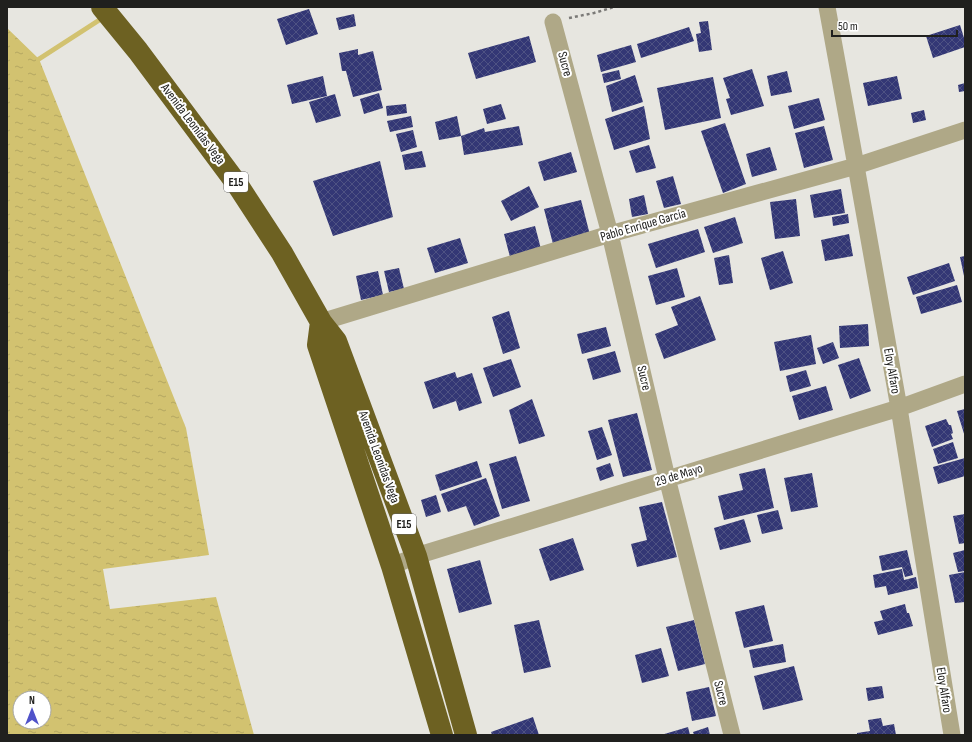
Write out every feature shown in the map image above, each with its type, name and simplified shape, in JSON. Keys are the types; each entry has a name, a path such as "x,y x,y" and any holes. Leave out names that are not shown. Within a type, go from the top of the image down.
{"highway":[{"name":"Avenida Leonidas Vega","path":"102,7 138,51 237,184 282,253 321,322 336,341 416,556 466,735"},
{"name":"Avenida Leonidas Vega","path":"321,322 318,345 392,566 442,735"}],"street":[{"name":"Eloy Alfaro","path":"827,7 899,408 952,735"},
{"name":"Sucre","path":"553,22 610,234 667,478 732,735"},
{"name":"Pablo Enrique García","path":"321,322 610,234 856,166 965,130"},
{"name":"29 de Mayo","path":"392,566 416,556 899,408 965,384"}],"path":[{"path":"553,22 614,7"}],"water":[{"path":"7,28 39,59 186,428 209,555 103,569 110,609 216,597 254,735 7,735"}],"building":[{"path":"309,9 318,34 286,45 277,19"},
{"path":"354,14 356,26 339,30 336,18"},
{"path":"708,21 712,50 699,52 696,34 701,33 699,22"},
{"path":"960,25 965,41 965,47 933,58 926,36"},
{"path":"689,27 694,41 641,58 637,44"},
{"path":"529,36 536,62 476,79 468,53"},
{"path":"631,45 636,62 601,72 597,55"},
{"path":"358,49 358,55 373,51 382,90 353,97 346,71 342,71 339,53"},
{"path":"752,69 764,106 731,115 726,99 730,98 723,78"},
{"path":"619,70 621,79 604,83 602,74"},
{"path":"787,71 792,92 771,96 767,76"},
{"path":"635,75 643,102 612,112 606,86"},
{"path":"323,76 327,96 292,104 287,85"},
{"path":"897,76 902,99 868,106 863,83"},
{"path":"713,77 721,118 665,130 657,88"},
{"path":"965,83 965,91 959,92 958,85"},
{"path":"379,93 383,108 364,114 360,99"},
{"path":"335,94 341,116 316,123 309,102"},
{"path":"819,98 825,120 794,129 788,106"},
{"path":"406,104 407,113 387,116 386,106"},
{"path":"501,104 506,119 487,124 483,109"},
{"path":"644,106 650,139 614,150 605,119"},
{"path":"924,110 926,120 913,123 911,113"},
{"path":"411,116 413,127 390,132 387,121"},
{"path":"457,116 461,136 439,140 435,122"},
{"path":"725,123 746,184 723,193 701,131"},
{"path":"519,126 523,145 464,155 461,136 484,128 485,132"},
{"path":"824,126 833,160 804,168 795,133"},
{"path":"413,130 417,147 401,152 396,134"},
{"path":"649,145 656,168 636,173 629,151"},
{"path":"770,147 777,170 752,177 746,154"},
{"path":"422,151 426,167 405,170 402,155"},
{"path":"571,152 577,172 544,181 538,162"},
{"path":"380,161 393,217 333,236 313,181"},
{"path":"673,176 681,204 664,208 656,181"},
{"path":"529,186 539,207 511,221 501,201"},
{"path":"841,189 845,213 814,218 810,195"},
{"path":"644,195 648,214 632,217 629,199"},
{"path":"796,199 800,236 775,239 770,202"},
{"path":"581,200 590,235 553,244 544,209"},
{"path":"848,214 849,223 833,226 832,217"},
{"path":"735,217 743,243 713,253 704,227"},
{"path":"535,226 541,249 510,257 504,234"},
{"path":"698,229 705,252 656,268 648,244"},
{"path":"849,234 853,256 825,261 821,240"},
{"path":"460,238 468,263 435,273 427,248"},
{"path":"783,251 793,283 770,290 761,258"},
{"path":"729,255 733,283 719,285 714,258"},
{"path":"965,256 965,276 964,276 960,257"},
{"path":"949,263 955,281 913,295 907,277"},
{"path":"399,268 404,289 389,292 384,271"},
{"path":"677,268 685,297 656,305 648,276"},
{"path":"378,271 383,295 361,300 356,276"},
{"path":"957,285 962,302 921,314 916,297"},
{"path":"700,296 716,340 664,359 655,334 678,325 671,307"},
{"path":"509,311 520,348 503,354 492,317"},
{"path":"868,324 869,346 840,348 839,326"},
{"path":"606,327 611,346 582,354 577,334"},
{"path":"811,335 816,364 780,371 774,342"},
{"path":"833,342 839,358 823,364 817,348"},
{"path":"615,351 621,372 593,380 587,359"},
{"path":"859,358 871,391 850,399 838,365"},
{"path":"511,359 521,387 493,397 483,368"},
{"path":"806,370 811,386 790,392 786,376"},
{"path":"455,372 457,378 472,373 482,403 459,411 456,401 433,409 424,382"},
{"path":"826,386 833,410 799,420 792,396"},
{"path":"532,399 545,436 519,444 509,410"},
{"path":"965,409 965,437 957,411"},
{"path":"637,413 652,470 623,477 608,420"},
{"path":"946,419 949,425 951,425 953,433 951,434 953,439 932,447 925,426"},
{"path":"602,427 612,455 597,460 588,431"},
{"path":"953,442 958,458 938,464 933,449"},
{"path":"516,456 530,501 502,509 489,464"},
{"path":"965,458 965,476 938,484 933,467"},
{"path":"477,461 482,477 440,491 435,475"},
{"path":"610,463 614,476 600,481 596,468"},
{"path":"765,468 774,508 724,520 718,496 743,490 739,474"},
{"path":"812,473 818,507 791,512 784,478"},
{"path":"486,478 500,516 474,526 466,506 448,512 441,494"},
{"path":"436,495 441,512 426,517 421,500"},
{"path":"662,502 677,557 637,567 631,544 647,540 639,507"},
{"path":"778,510 783,529 762,534 757,515"},
{"path":"965,514 965,543 959,544 953,516"},
{"path":"744,519 751,542 720,550 714,528"},
{"path":"573,538 584,570 550,581 539,549"},
{"path":"907,550 913,575 905,577 902,567 882,571 879,556"},
{"path":"965,550 965,571 958,572 953,553"},
{"path":"480,560 492,604 459,613 447,569"},
{"path":"902,569 904,580 916,577 918,588 888,595 886,586 875,588 873,575"},
{"path":"965,572 965,602 955,603 949,575"},
{"path":"905,604 913,626 878,635 874,622 883,620 880,611"},
{"path":"764,605 773,641 744,648 735,612"},
{"path":"539,620 551,667 524,673 514,625"},
{"path":"694,620 705,664 678,671 666,627"},
{"path":"783,644 786,662 753,668 749,650"},
{"path":"661,648 669,676 642,683 635,655"},
{"path":"794,666 803,700 763,710 754,676"},
{"path":"882,686 884,698 868,701 866,688"},
{"path":"709,687 716,716 692,721 686,692"},
{"path":"533,717 539,735 492,735 491,732"},
{"path":"881,718 883,726 894,724 896,735 857,735 857,733 870,731 868,720"},
{"path":"688,727 690,735 661,735"},
{"path":"708,727 710,735 694,735 693,732"}],"waterway":[{"path":"39,59 104,17"}]}
